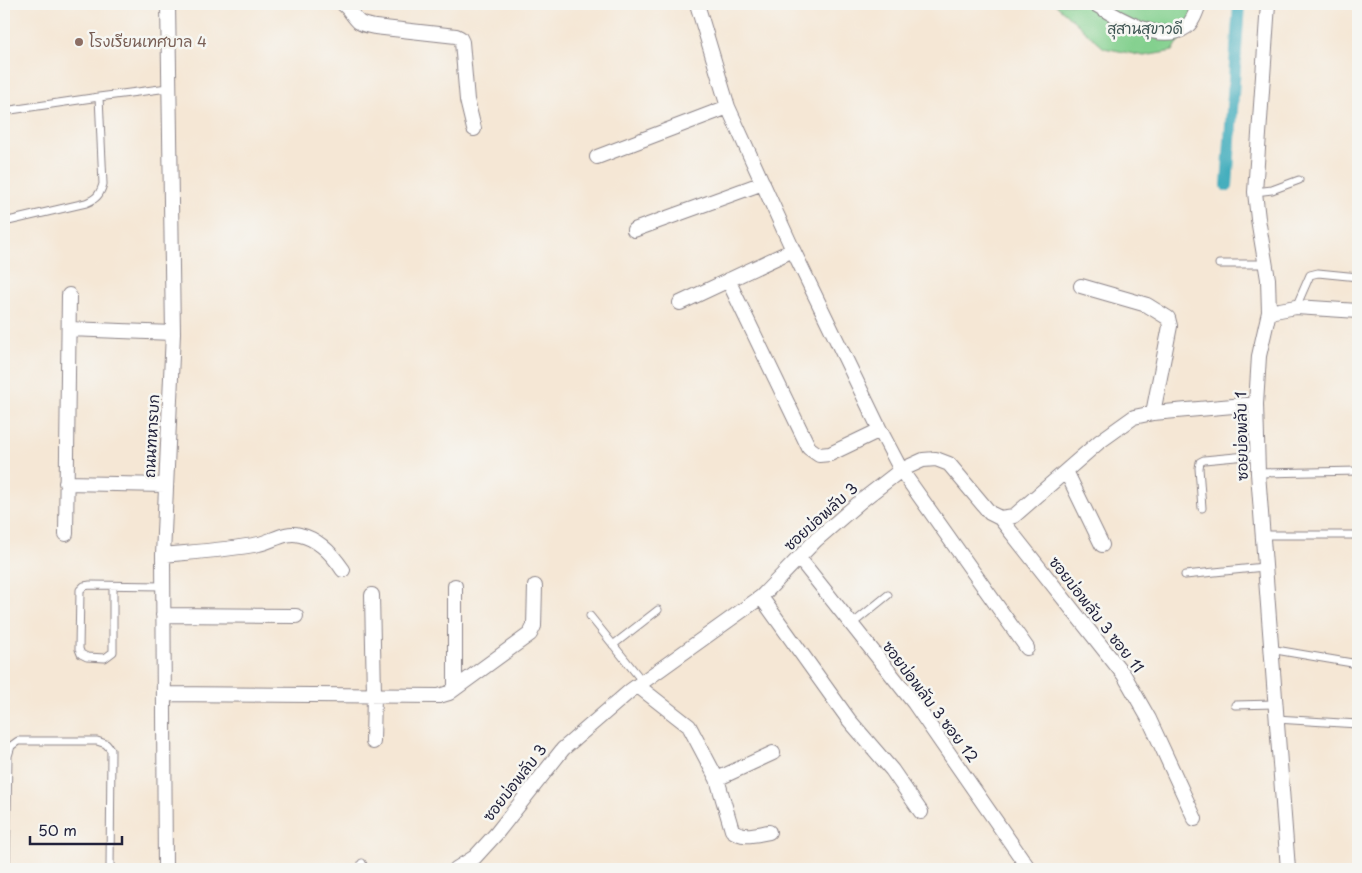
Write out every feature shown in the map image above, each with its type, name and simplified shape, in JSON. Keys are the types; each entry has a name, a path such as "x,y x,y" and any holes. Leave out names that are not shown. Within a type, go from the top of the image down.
{"street":[{"name":"ถนนทหารบก","path":"165,869 163,555 173,333 168,4"},
{"path":"343,4 348,7 359,23 375,27 460,38 462,42 467,100 474,129"},
{"path":"697,4 728,107 793,250 880,430 902,470 1027,648"},
{"path":"1095,4 1143,29 1172,32 1186,27 1194,18 1199,4"},
{"name":"ซอยบ่อพลับ 1","path":"1268,4 1256,192 1258,219 1266,264 1269,312 1259,356 1256,404 1264,567 1288,869"},
{"path":"597,157 728,107"},
{"path":"634,230 763,183"},
{"path":"680,303 793,250"},
{"path":"728,280 809,448 819,455 830,454 880,430"},
{"path":"1081,286 1147,305 1168,318 1170,326 1153,413"},
{"path":"66,534 69,295"},
{"path":"1269,312 1296,307 1358,311"},
{"path":"68,329 173,333"},
{"path":"1000,518 1014,516 1099,442 1134,417 1153,413 1256,404"},
{"name":"ซอยบ่อพลับ 3","path":"456,869 475,856 496,834 563,749 640,684 761,597 816,540 861,501 902,470 923,460 936,459 949,464 990,513 1000,518"},
{"path":"1066,471 1102,545"},
{"path":"66,483 165,485"},
{"name":"ซอยบ่อพลับ 3 ซอย 11","path":"1000,518 1124,675 1149,719 1195,819"},
{"path":"163,555 214,551 261,544 284,535 298,534 313,538 336,560 343,570"},
{"name":"ซอยบ่อพลับ 3 ซอย 12","path":"799,558 914,703 1029,869"},
{"path":"455,586 455,688"},
{"path":"164,694 374,694 439,696 448,693 530,634 534,626 535,586"},
{"path":"372,595 374,694 372,742"},
{"path":"761,597 849,720 892,770 921,812"},
{"path":"163,615 296,616"},
{"path":"640,684 689,726 717,779 732,830 747,836 769,832"},
{"path":"717,779 773,753"}],"lane":[{"path":"4,111 168,88"},
{"path":"4,222 86,203 95,199 101,192 103,184 99,97"},
{"path":"1256,192 1272,190 1299,180"},
{"path":"1219,264 1266,264"},
{"path":"1296,307 1310,275 1318,273 1358,277"},
{"path":"1202,508 1200,462 1204,460 1258,455"},
{"path":"1258,473 1358,472"},
{"path":"1262,535 1358,535"},
{"path":"1185,574 1264,567"},
{"path":"113,586 113,652 105,658 86,657 81,654 79,649 80,590 84,586 113,586 163,586"},
{"path":"851,625 888,595"},
{"path":"613,645 658,610"},
{"path":"590,616 640,684"},
{"path":"1270,649 1358,664"},
{"path":"1235,705 1274,704"},
{"path":"1276,719 1358,724"},
{"path":"6,869 8,756 11,746 18,741 87,740 97,740 106,744 111,750 110,869"}],"green space":[{"name":"สุสานสุขาวดี","path":"1055,4 1199,4 1173,51 1144,56 1104,48"}],"waterway":[{"path":"1227,186 1239,4"}],"place":[{"name":"โรงเรียนเทศบาล 4","path":"79,42"}]}
